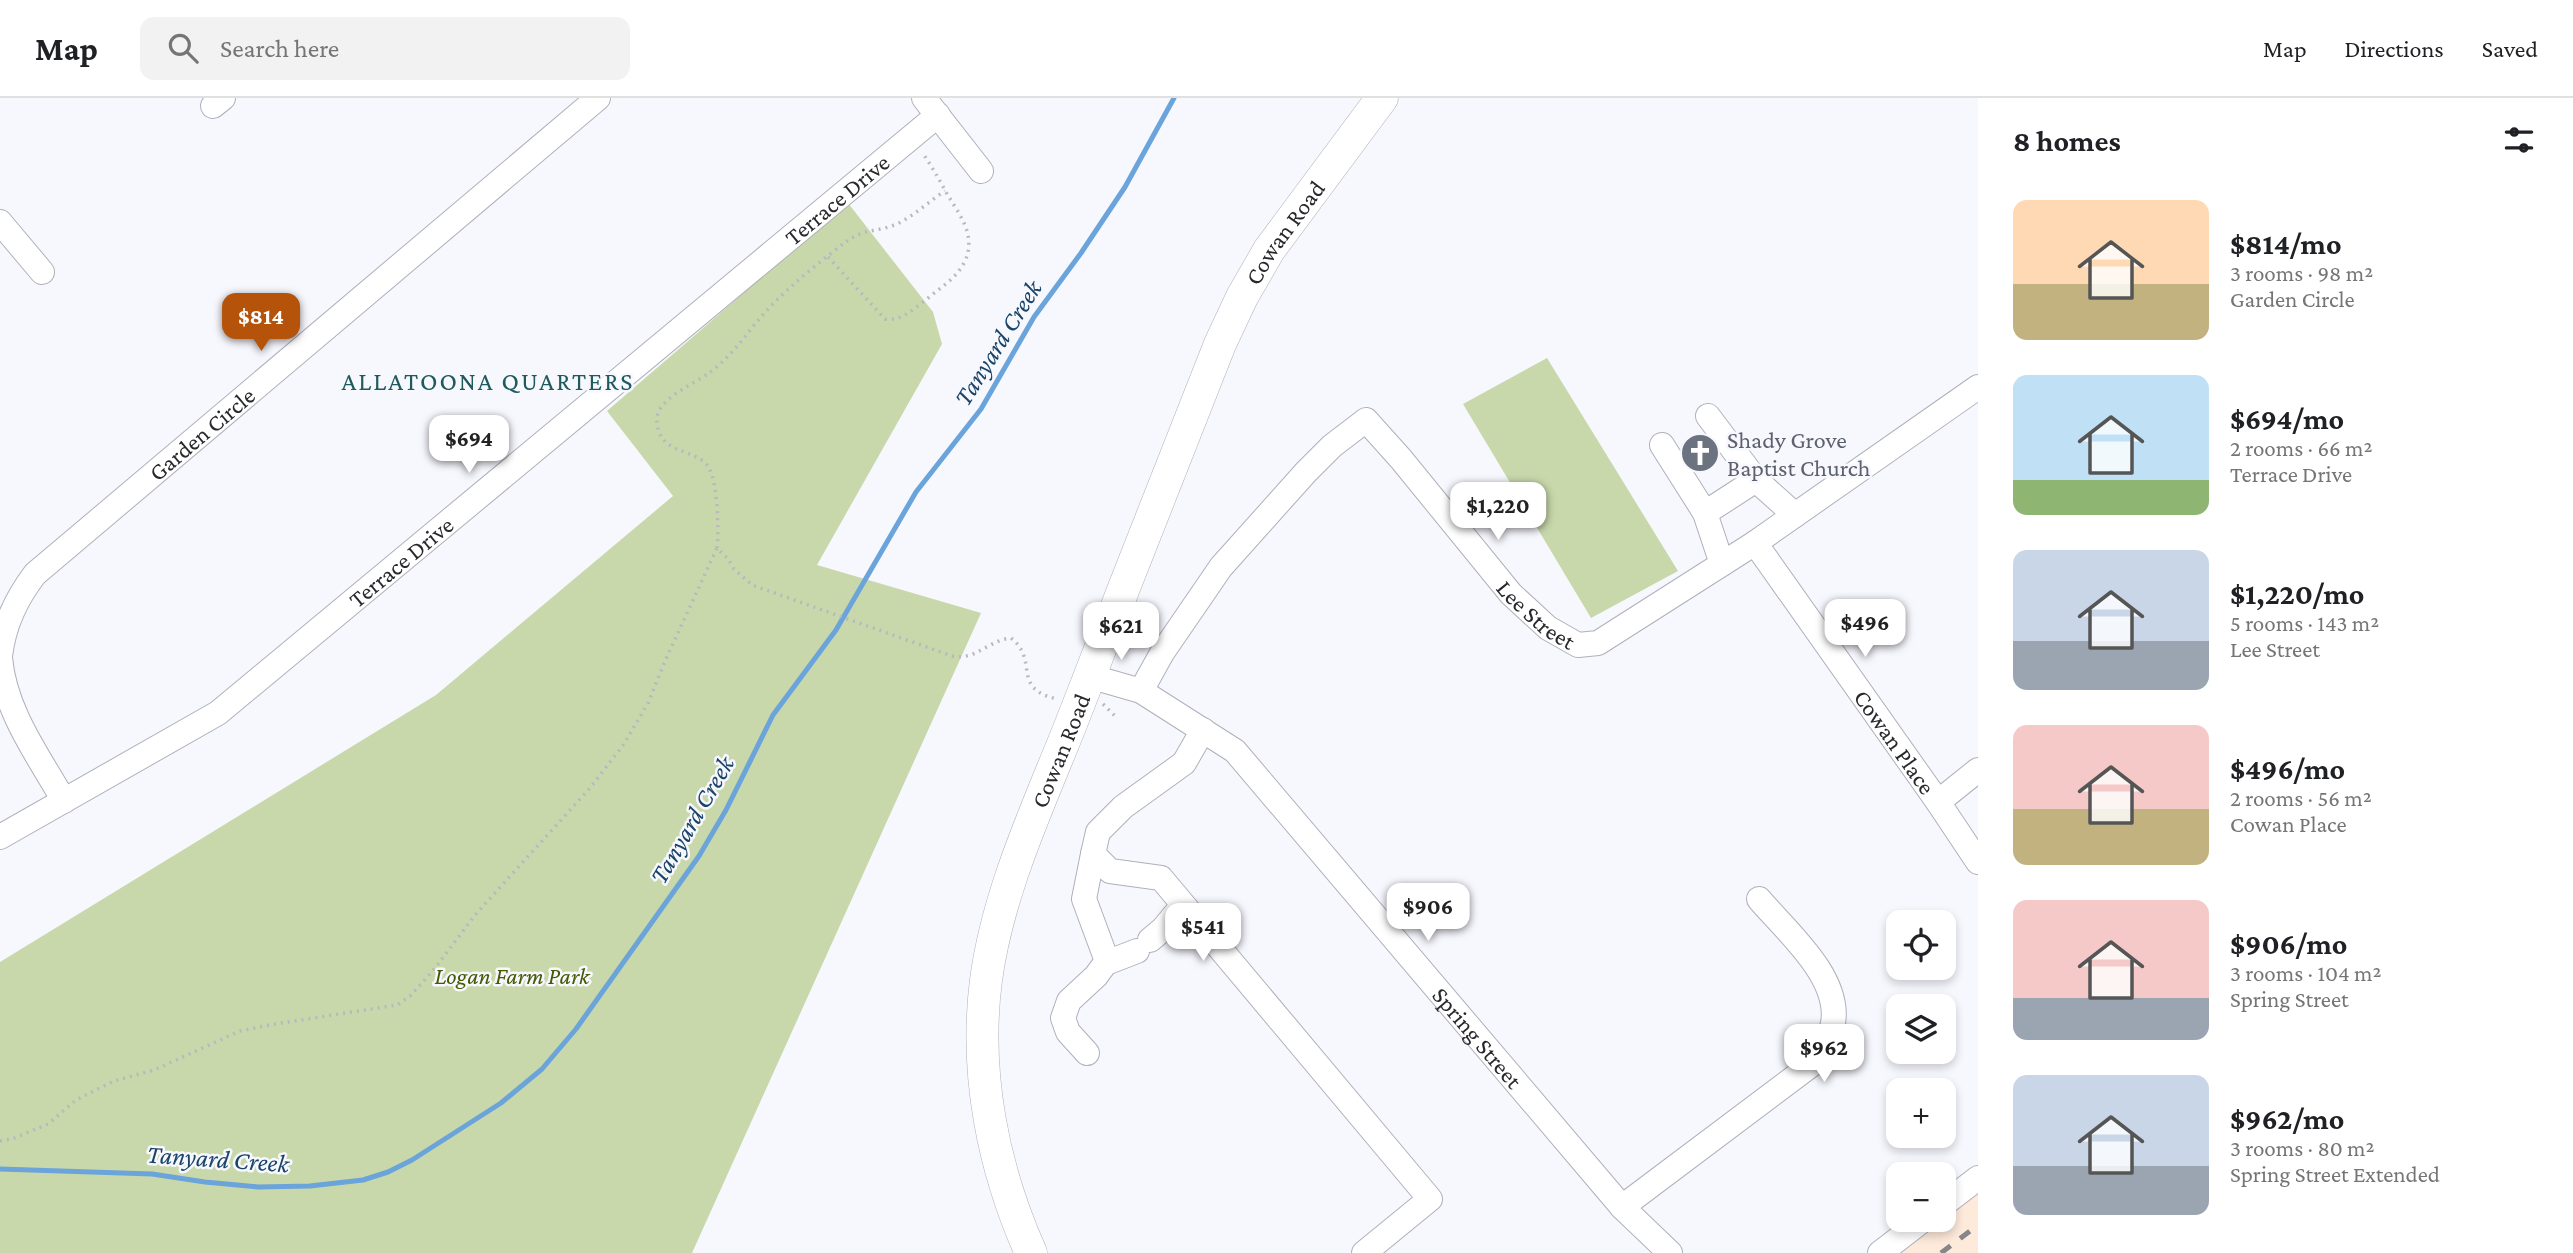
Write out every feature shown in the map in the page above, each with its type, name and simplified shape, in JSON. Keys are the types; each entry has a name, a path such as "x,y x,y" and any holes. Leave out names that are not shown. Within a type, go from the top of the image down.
{"main road":[{"name":"Cowan Road","path":"1031,1253 1016,1220 994,1145 985,1091 983,1038 986,981 997,924 1086,685 1220,344 1242,297 1269,250 1382,98"}],"street":[{"name":"Garden Circle","path":"64,801 12,710 2,683 2,635 20,593 35,574 598,98"},
{"name":"Terrace Drive","path":"0,837 218,713 238,698 910,137 931,106"},
{"path":"931,106 981,170"},
{"path":"0,222 42,272"},
{"name":"Lee Street","path":"1141,691 1162,653 1221,568 1306,472 1332,446 1366,420 1511,594 1548,628 1578,645 1598,643 1755,543 1978,387"},
{"path":"1709,416 1756,480 1795,515"},
{"path":"1662,445 1705,513 1722,564"},
{"path":"1705,513 1756,480"},
{"name":"Cowan Place","path":"1755,543 1978,862"},
{"name":"Spring Street","path":"1086,685 1141,691 1235,751 1622,1207 1670,1253"},
{"path":"1106,963 1084,899 1098,832 1123,807 1184,763 1203,730"},
{"path":"1938,802 1978,771"},
{"path":"1093,854 1110,871 1161,878 1430,1199 1364,1253"},
{"path":"1622,1207 1819,1059 1833,1023 1831,996 1823,975 1759,899"},
{"path":"1087,1053 1068,1032 1063,1018 1069,1001 1106,963 1143,946 1163,929 1183,905"},
{"path":"1956,1195 1978,1178"},
{"path":"1880,1253 1907,1232"}],"path":[{"path":"828,257 885,319 894,320 912,311 956,274 965,261 969,246 964,222 910,137"},
{"path":"0,1141 12,1139 48,1124 76,1100 114,1081 154,1070 240,1031 397,1004 410,996 451,949 475,915 590,788 624,744 648,703 717,548 715,497 708,466 699,458 670,446 663,440 657,422 658,413 683,388 708,374 733,352 770,307 828,257 862,232 898,223 945,191"},
{"path":"717,548 752,585 937,652 966,658 999,639 1010,638 1019,645 1025,658 1030,686 1038,693 1066,702 1070,691 1086,685 1115,716"}],"shaded area":[{"path":"1978,1179 1978,1253 1885,1253 1912,1232 1956,1232 1956,1196"}],"green space":[{"name":"Logan Farm Park","path":"848,203 933,312 942,344 817,565 981,613 692,1253 0,1253 0,962 436,695 673,496 607,411"},
{"path":"1547,358 1678,571 1591,618 1463,404"}],"waterway":[{"name":"Tanyard Creek","path":"0,1169 152,1174 258,1187 310,1186 363,1180 412,1160 501,1103 542,1069 576,1029 699,856 726,810 773,715 836,630 916,492 981,409 1034,317 1125,187 1174,98"}],"railway":[{"path":"1941,1253 1978,1225"}],"place":[{"name":"Shady Grove Baptist Church","path":"1700,453"}],"district":[{"name":"ALLATOONA QUARTERS","path":"488,381"}]}
